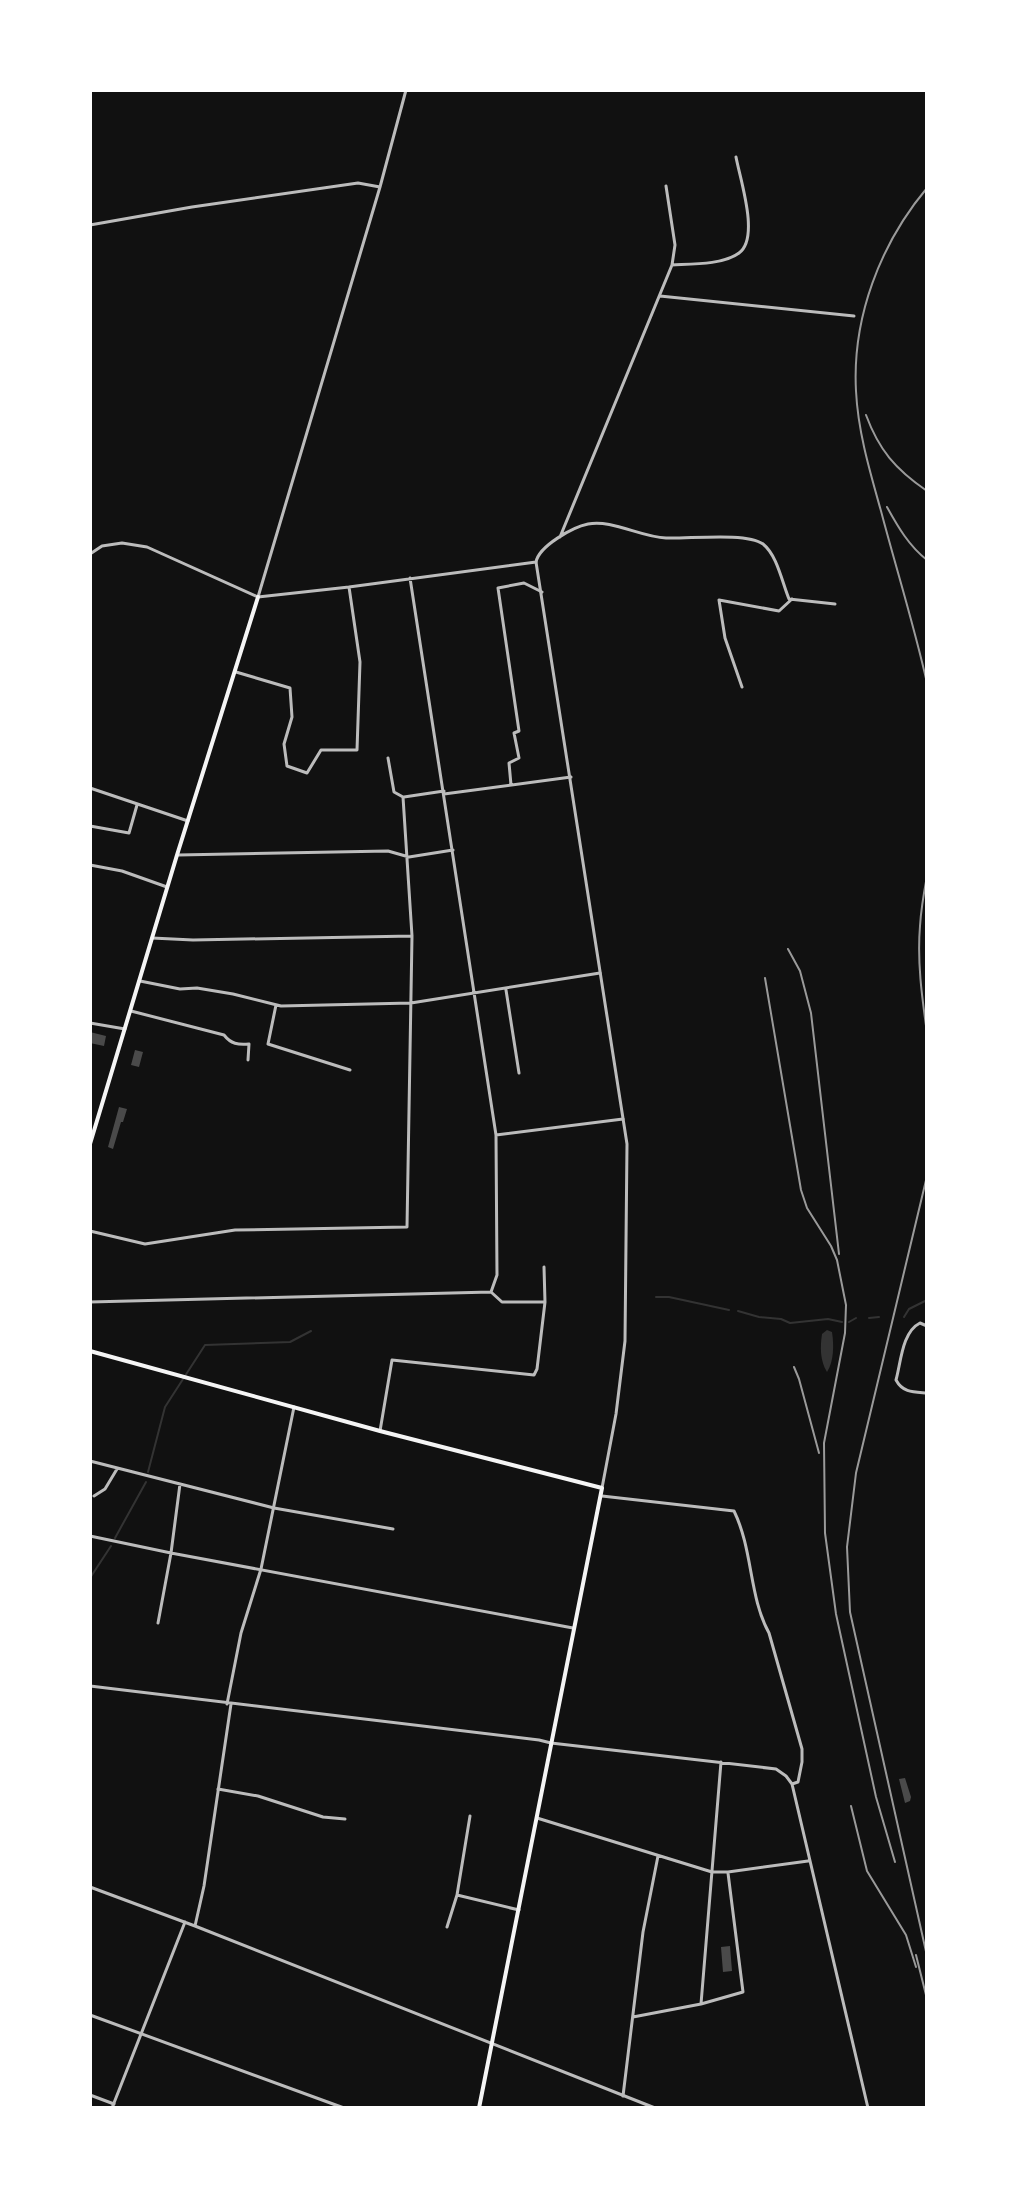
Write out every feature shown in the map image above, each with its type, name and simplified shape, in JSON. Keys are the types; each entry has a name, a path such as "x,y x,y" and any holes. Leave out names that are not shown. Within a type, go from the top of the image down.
{"main road":[{"path":"90,1144 258,597"},
{"path":"90,1351 602,1488 479,2108"}],"street":[{"path":"258,597 406,90"},
{"path":"672,265 724,259 739,254 745,245 750,228 736,157"},
{"path":"90,225 358,183 380,187"},
{"path":"560,537 672,265 675,245 666,186"},
{"path":"660,296 854,316"},
{"path":"602,1488 625,1341 627,1144 536,562 538,554 560,537 590,523 651,537 747,538 760,542 770,551 789,599 835,604"},
{"path":"90,554 102,546 122,543 147,547 258,597 536,562"},
{"path":"410,578 496,1135 497,1275 491,1292"},
{"path":"511,785 509,763 519,758 514,733 519,731 498,588 524,583 542,592"},
{"path":"234,671 290,688 292,717 284,744 287,766 307,773 321,750 357,750 360,662 349,587"},
{"path":"742,687 725,638 719,600 779,611 792,599"},
{"path":"388,758 394,792 403,797 571,777"},
{"path":"90,788 188,821"},
{"path":"90,1231 145,1244 235,1230 407,1227 412,936 403,797"},
{"path":"90,826 129,833 137,805"},
{"path":"177,855 388,851 409,857 453,850"},
{"path":"90,865 122,871 168,887"},
{"path":"152,938 412,936"},
{"path":"140,981 233,994 276,1005 411,1003 600,973"},
{"path":"505,988 519,1073"},
{"path":"276,1005 268,1044 350,1070"},
{"path":"131,1011 224,1035 228,1041 238,1045 249,1044 248,1060"},
{"path":"90,1023 125,1029"},
{"path":"496,1135 623,1119"},
{"path":"380,1431 392,1360 534,1375 545,1302 544,1267"},
{"path":"90,1302 491,1292 502,1302 545,1302"},
{"path":"927,1326 920,1323 908,1334 896,1380 900,1387 909,1392 927,1393 927,1417"},
{"path":"195,1926 204,1886 241,1633 261,1569 295,1406"},
{"path":"90,1461 274,1508 393,1529"},
{"path":"94,1496 105,1489 117,1469"},
{"path":"158,1623 180,1484"},
{"path":"600,1496 734,1511 744,1531 761,1619 769,1633 802,1749 798,1782 792,1784"},
{"path":"90,1536 575,1628"},
{"path":"90,1686 776,1769 792,1784 868,2108"},
{"path":"701,2004 721,1762"},
{"path":"218,1789 258,1796 323,1817 345,1819"},
{"path":"447,1927 457,1895 470,1816"},
{"path":"537,1818 712,1872 809,1861"},
{"path":"623,2096 643,1932 658,1856"},
{"path":"633,2017 743,1992 728,1872"},
{"path":"90,1887 655,2108"},
{"path":"457,1895 519,1910"},
{"path":"90,2095 113,2106 185,1922"},
{"path":"90,2015 344,2108"}],"shaded area":[{"path":"827,1330 832,1332 833,1347 827,1372 821,1349 822,1334"}],"building":[{"path":"90,1032 106,1036 104,1046 90,1043"},
{"path":"135,1050 143,1052 139,1067 131,1065"},
{"path":"119,1107 127,1109 113,1149 108,1147"},
{"path":"905,1778 911,1797 905,1803 899,1779"},
{"path":"730,1946 732,1971 723,1972 721,1947"}],"waterway":[{"path":"656,1297 729,1310"},
{"path":"904,1317 909,1309 927,1300"},
{"path":"738,1311 790,1323 828,1319 842,1322"},
{"path":"869,1318 879,1317"},
{"path":"849,1322 856,1318"},
{"path":"148,1472 165,1407 205,1345 290,1342 311,1331"},
{"path":"115,1538 146,1482"},
{"path":"90,1578 111,1546"}],"railway":[{"path":"927,188 896,233 872,283 864,309 856,364 857,406 865,452 927,683"},
{"path":"866,415 889,458 927,491"},
{"path":"887,507 909,542 927,560"},
{"path":"927,876 919,953 927,1033"},
{"path":"788,949 800,971 811,1013 839,1254"},
{"path":"765,978 801,1190 807,1208 837,1260 846,1305 845,1333 824,1443 825,1533 836,1614 876,1797 895,1862"},
{"path":"927,1176 856,1473 847,1547 850,1612 927,1956"},
{"path":"794,1367 819,1453"},
{"path":"851,1806 867,1871 906,1935 916,1967"},
{"path":"916,1955 927,1999"}]}
